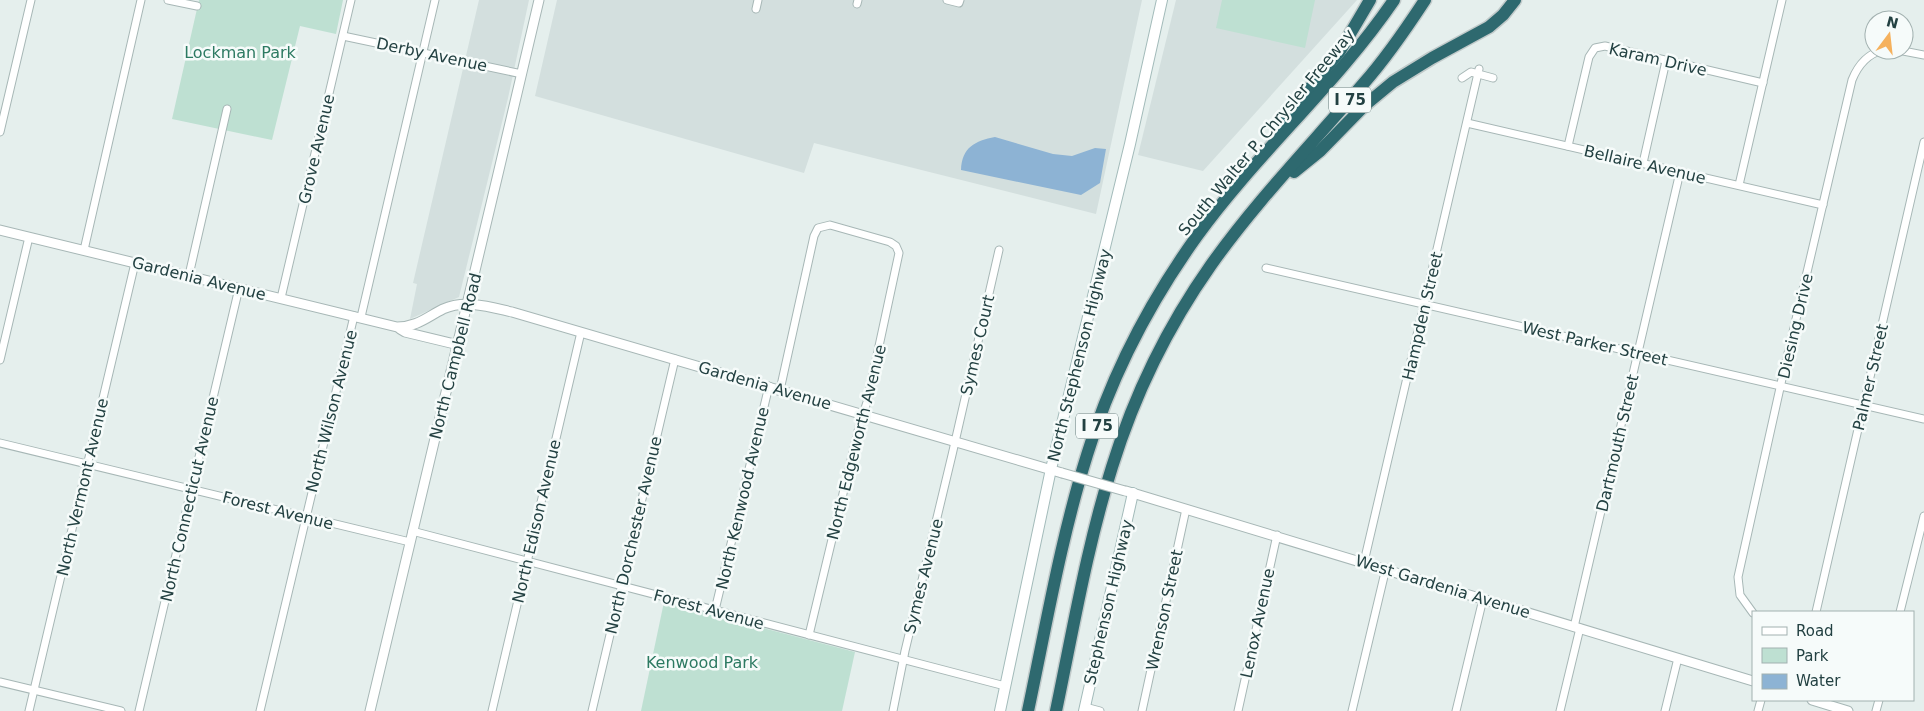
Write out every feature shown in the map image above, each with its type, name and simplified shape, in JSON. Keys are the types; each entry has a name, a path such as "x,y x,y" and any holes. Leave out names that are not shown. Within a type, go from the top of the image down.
{"highway":[{"path":"1245,176 1306,92 1340,51 1370,0"},
{"name":"South Walter P. Chrysler Freeway","path":"1028,711 1080,479 1093,437 1112,387 1139,328 1167,280 1198,235 1245,176 1351,58 1394,0"},
{"name":"I 75","path":"1056,711 1100,509 1112,465 1138,398 1162,346 1199,282 1224,248 1267,194 1366,81 1397,41 1425,0"},
{"path":"1267,194 1320,151 1364,106 1393,82 1432,58 1489,28 1515,0"}],"main road":[{"name":"North Stephenson Highway","path":"1000,711 1051,469 1162,0"},
{"name":"Stephenson Highway","path":"1085,709 1129,492"}],"street":[{"path":"0,132 31,0"},
{"path":"84,250 141,0"},
{"path":"168,0 197,6"},
{"name":"Grove Avenue","path":"281,298 351,0"},
{"name":"North Wilson Avenue","path":"260,711 306,517 435,0"},
{"name":"North Campbell Road","path":"370,711 412,531 459,345 539,0"},
{"path":"756,9 758,0"},
{"path":"947,0 959,1"},
{"path":"1739,185 1782,0"},
{"name":"Derby Avenue","path":"343,36 522,74"},
{"name":"Karam Drive","path":"1568,146 1589,57 1595,48 1605,46 1762,83"},
{"name":"Diesing Drive","path":"1752,613 1740,595 1738,578 1855,73 1864,60"},
{"path":"1643,163 1666,61"},
{"path":"1462,78 1471,72 1478,72 1493,78"},
{"name":"Hampden Street","path":"1364,562 1478,72"},
{"path":"189,276 227,109"},
{"name":"Bellaire Avenue","path":"1467,123 1823,205"},
{"name":"Palmer Street","path":"1816,611 1924,142"},
{"name":"Dartmouth Street","path":"1560,711 1638,353 1680,172"},
{"name":"North Kenwood Avenue","path":"780,390 814,236 818,228 830,225 890,242 898,248"},
{"name":"Gardenia Avenue","path":"0,230 397,327 405,332 459,345"},
{"path":"0,360 29,237"},
{"name":"North Edgeworth Avenue","path":"809,635 895,276 899,253 898,248"},
{"name":"Symes Court","path":"955,441 998,250"},
{"name":"North Vermont Avenue","path":"29,711 135,263"},
{"name":"West Parker Street","path":"1266,268 1924,419"},
{"name":"North Connecticut Avenue","path":"139,711 239,288"},
{"name":"Gardenia Avenue","path":"397,327 416,325 446,308 468,304 512,312 1129,492"},
{"name":"North Edison Avenue","path":"492,711 581,332"},
{"name":"North Dorchester Avenue","path":"592,711 675,359"},
{"name":"North Kenwood Avenue","path":"715,610 769,386"},
{"name":"Symes Avenue","path":"893,711 955,441"},
{"name":"Forest Avenue","path":"0,443 410,542"},
{"name":"West Gardenia Avenue","path":"1129,492 1386,568 1752,681"},
{"name":"Wrenson Street","path":"1142,711 1186,509"},
{"path":"1900,611 1924,516"},
{"name":"Forest Avenue","path":"412,531 1005,686"},
{"name":"Lenox Avenue","path":"1238,711 1276,536"},
{"path":"1352,711 1386,568"},
{"path":"1456,711 1483,598"},
{"path":"1665,711 1678,658"},
{"path":"0,682 121,711"},
{"path":"1815,701 1848,711"},
{"path":"1085,709 1100,711"}],"shaded area":[{"path":"479,0 529,0 508,98 459,297 410,319 417,284 413,283"},
{"path":"557,0 1142,0 1096,214 814,143 804,173 535,96"},
{"path":"1176,0 1357,0 1203,171 1138,155"}],"green space":[{"name":"Lockman Park","path":"199,0 343,0 336,34 300,26 272,140 172,119"},
{"path":"1222,0 1315,0 1305,48 1216,28"},
{"name":"Kenwood Park","path":"664,602 855,652 842,711 641,711"}],"water":[{"path":"995,137 1053,154 1072,156 1095,148 1106,149 1100,183 1081,195 961,170 964,156 971,146"}]}
